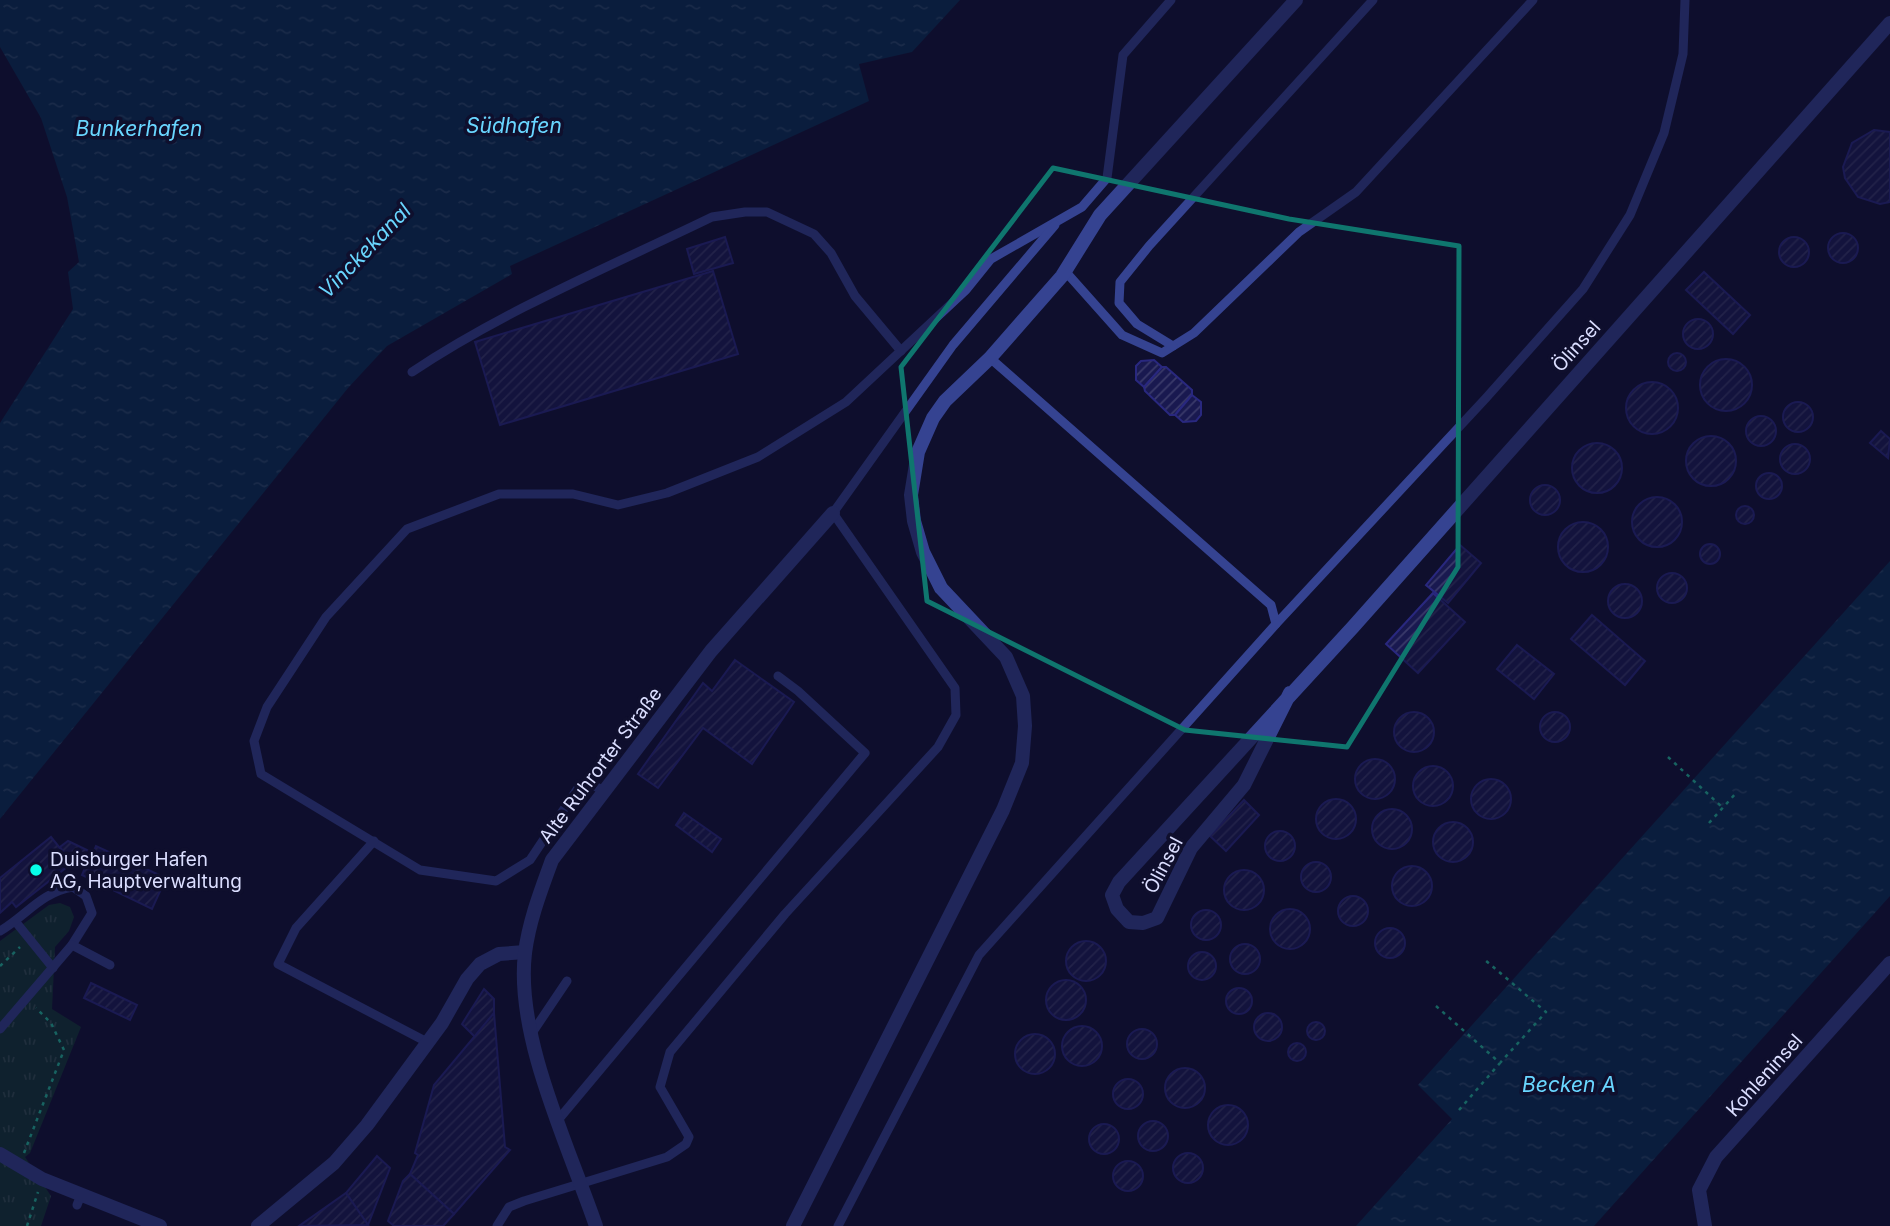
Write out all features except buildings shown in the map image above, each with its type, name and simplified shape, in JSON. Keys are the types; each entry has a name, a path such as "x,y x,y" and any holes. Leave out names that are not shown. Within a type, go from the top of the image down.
{"street":[{"path":"793,1226 1003,810 1022,763 1025,710 1018,682 998,646 941,588 923,552 912,510 914,468 933,418 990,358 1065,271 1100,215 1296,0"},
{"name":"Ölinsel","path":"1290,693 1244,785 1191,848 1157,918 1143,923 1129,922 1118,909 1112,895 1119,882 1290,693 1353,627 1890,23"},
{"name":"Alte Ruhrorter Straße","path":"596,1226 558,1120 532,1033 525,995 525,952 538,899 552,860 604,791 711,651 833,513"},
{"path":"258,1226 334,1163 367,1125 480,964 499,954 525,952"},
{"name":"Kohleninsel","path":"1705,1226 1699,1190 1716,1157 1890,963"},
{"path":"0,1154 79,1200 160,1226"}],"lane":[{"path":"604,791 589,783 578,788 530,860 496,881 420,870 261,774 254,741 267,707 326,617 407,529 499,494 573,494 618,505 667,493 758,457 846,402 967,290 991,259 1082,207 1107,178 1123,55 1171,0"},
{"path":"1173,346 1137,324 1119,303 1120,282 1149,246 1373,0"},
{"path":"1065,271 1122,335 1162,353 1194,333 1298,232 1356,192 1532,0"},
{"path":"838,1226 979,955 1276,624 1486,398 1583,289 1630,215 1664,133 1684,54 1685,0"},
{"path":"412,372 451,346 507,316 712,217 745,212 767,212 814,234 831,253 855,296 901,351"},
{"path":"497,1226 509,1207 545,1193 582,1185 667,1157 686,1144 689,1137 660,1087 670,1052 785,914 937,747 956,715 956,688 833,513 953,345 1061,219"},
{"path":"990,358 1271,605 1276,624"},
{"path":"558,1120 865,753 808,699 778,676"},
{"path":"374,841 296,928 278,964 427,1042"},
{"path":"0,931 41,898 73,887 86,896 92,913 72,946 0,1029"},
{"path":"15,921 53,968"},
{"path":"72,946 110,965"},
{"path":"532,1033 567,981"}],"path":[{"path":"1668,757 1722,807"},
{"path":"1709,823 1737,792"},
{"path":"0,967 30,939"},
{"path":"1459,1110 1546,1012 1485,960"},
{"path":"18,1166 64,1050 51,1023 27,998"},
{"path":"1436,1006 1500,1063"},
{"path":"27,1226 42,1179"}],"highlighted area":[{"path":"1053,168 1289,219 1459,246 1458,567 1347,747 1185,730 927,601 901,367"}],"green space":[{"path":"60,903 70,907 74,917 69,931 55,947 52,1009 81,1027 30,1153 25,1157 51,1196 41,1226 0,1226 0,941 49,905"}],"water":[{"path":"0,0 960,0 912,52 859,64 869,101 510,266 512,274 387,346 348,388 0,819 0,423 73,309 68,272 79,262 67,197 41,118 0,47"},
{"name":"Becken A","path":"1890,561 1890,896 1594,1226 1356,1226 1452,1119 1418,1085"}],"place":[{"name":"Duisburger Hafen AG, Hauptverwaltung","path":"36,870"}],"water label":[{"name":"Südhafen","path":"514,126"},
{"name":"Bunkerhafen","path":"139,129"},
{"name":"Vinckekanal","path":"365,251"}]}
